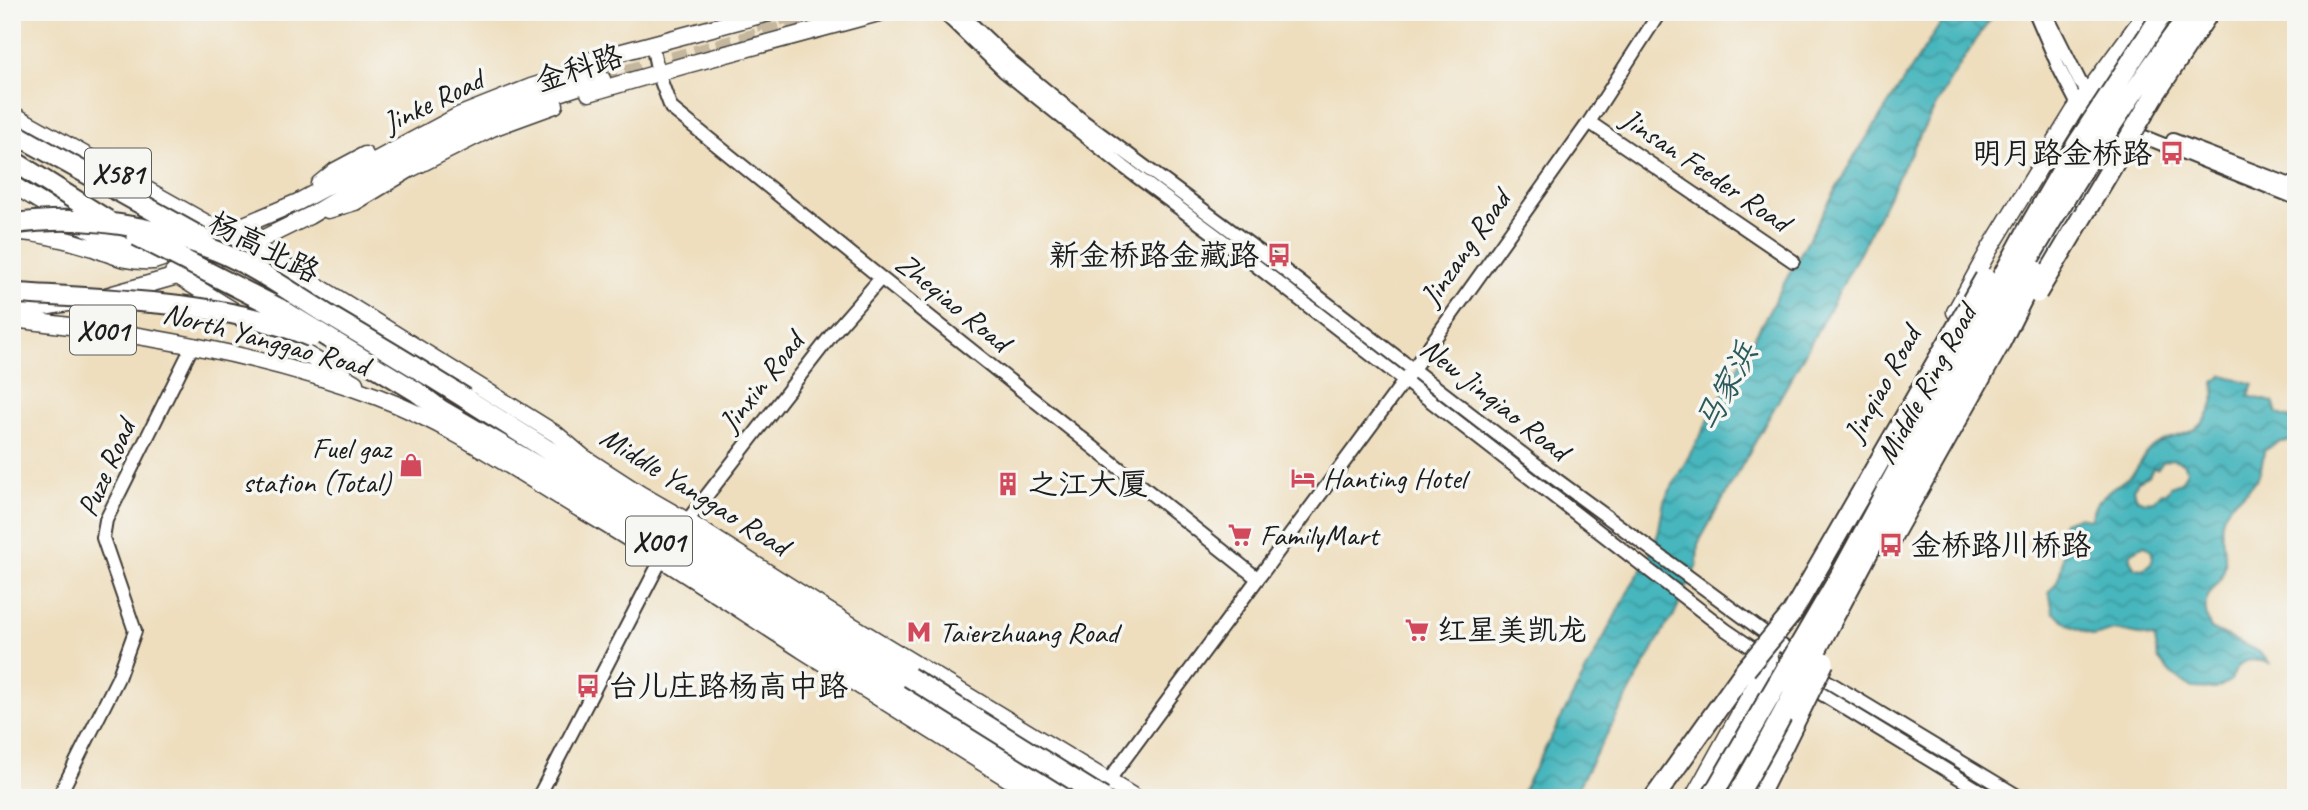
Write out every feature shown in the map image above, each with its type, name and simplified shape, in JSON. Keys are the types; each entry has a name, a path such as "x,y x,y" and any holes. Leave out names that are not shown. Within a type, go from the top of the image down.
{"highway":[{"name":"Middle Ring Road","path":"1736,798 1950,401 2074,182 2096,146 2191,12"},
{"path":"1999,345 2024,315 2157,91 2209,12"},
{"name":"Middle Ring Road","path":"1711,798 1840,576 2032,222 2156,15"},
{"path":"1654,798 1746,669 1792,612 2074,126 2118,62 2156,15"},
{"path":"12,132 174,221 261,274"},
{"path":"12,160 106,219 284,311 417,392"},
{"path":"1757,798 1843,625 1999,345 2052,239 2074,182"},
{"name":"杨高北路","path":"12,224 36,220 91,220 131,225 218,251 261,274 465,398 594,480"},
{"name":"杨高北路","path":"12,293 145,303 219,312 264,322 300,332 325,343 417,392"},
{"name":"Middle Yanggao Road","path":"417,392 441,410 563,481 834,650 1106,789"},
{"path":"583,457 649,514"},
{"name":"Middle Yanggao Road","path":"594,480 728,564 1070,798"},
{"path":"728,564 833,614"},
{"path":"702,584 834,650"},
{"path":"1764,749 1843,625"},
{"path":"1671,798 1679,771 1701,733"}],"main road":[{"name":"金科路","path":"298,202 335,171 435,117 539,75 772,12"},
{"name":"金科路","path":"177,276 309,216 355,202 410,169 492,128 570,99 882,12"},
{"path":"1745,798 1801,681 1805,663 1884,536 1995,339 2127,125 2203,12"},
{"name":"Jinqiao Road","path":"1774,642 1847,504 1989,250 2083,99 2156,15"},
{"name":"Jinke Road","path":"345,186 398,147 458,116 531,87 599,73"},
{"name":"X581","path":"12,114 224,233"},
{"name":"X581","path":"12,184 41,203 154,261"},
{"name":"金科路","path":"309,216 345,186"},
{"name":"金科路","path":"154,261 298,202 345,186"},
{"path":"12,230 42,233 96,249 109,256 154,261 380,398"},
{"name":"Middle Yanggao Road","path":"224,233 244,247 271,257 556,434 583,457 640,494 687,521 1106,789 1136,798"},
{"path":"12,312 100,297 177,276"},
{"name":"North Yanggao Road","path":"12,319 110,331 293,370 380,398"},
{"name":"X001","path":"380,398 435,423 659,563 702,584 1039,798"},
{"path":"1693,798 1760,677 1778,655 1774,642"},
{"path":"1727,798 1730,763 1776,679 1772,663"},
{"path":"1727,798 1801,681"}],"street":[{"name":"New Jinqiao Road","path":"943,12 1014,79 1124,167 1685,599 1772,663 1992,798"},
{"name":"New Jinqiao Road","path":"959,12 1014,64 1083,121 1822,678 2021,798"},
{"name":"Jinzang Road","path":"1095,798 1106,789 1257,578 1413,369 1589,122 1660,12"},
{"path":"2035,12 2059,68 2083,99 2127,125 2296,198"},
{"path":"2045,12 2080,82 2083,99"},
{"name":"Zheqiao Road","path":"652,44 658,73 671,108 1257,578"},
{"name":"Jinsan Feeder Road","path":"1589,122 1793,261"},
{"path":"2127,125 2296,187"},
{"name":"Jinxin Road","path":"687,521 833,333 881,278"},
{"name":"Puze Road","path":"58,798 118,678 135,631 103,538 106,520 191,350"},
{"path":"538,798 659,563"}],"water":[{"path":"1948,12 1996,12 1973,44 1933,111 1843,284 1698,544 1697,565 1673,617 1572,798 1519,798 1632,584 1647,561 1658,534 1664,501 1851,162"},
{"path":"2224,375 2254,384 2248,396 2273,402 2278,414 2296,420 2296,441 2279,442 2264,451 2258,477 2223,517 2221,529 2225,565 2223,574 2207,598 2206,606 2211,629 2258,651 2270,663 2251,660 2241,663 2231,680 2216,689 2193,688 2171,674 2158,659 2155,638 2114,630 2094,636 2071,626 2053,612 2049,591 2056,583 2061,567 2063,550 2059,547 2053,552 2063,522 2078,517 2090,519 2100,499 2134,472 2150,448 2163,440 2189,432 2202,423 2213,405 2214,382","holes":["2173,459 2183,463 2187,471 2180,482 2170,487 2166,493 2161,492 2155,501 2137,499 2134,489 2138,481 2164,461","2144,545 2151,550 2153,558 2150,565 2142,569 2135,568 2130,560 2131,553"]}],"tunnel":[{"path":"756,24 801,12"},
{"path":"602,79 844,12"}],"place":[{"name":"明月路金桥路","path":"2172,153"},
{"name":"新金桥路金藏路","path":"1279,255"},
{"name":"Fuel gaz station (Total)","path":"411,465"},
{"name":"Hanting Hotel","path":"1303,478"},
{"name":"之江大厦","path":"1008,484"},
{"name":"FamilyMart","path":"1240,535"},
{"name":"金桥路川桥路","path":"1891,545"},
{"name":"红星美凯龙","path":"1417,630"},
{"name":"Taierzhuang Road","path":"919,632"},
{"name":"台儿庄路杨高中路","path":"588,686"}],"water label":[{"name":"马家浜","path":"1726,387"}]}
